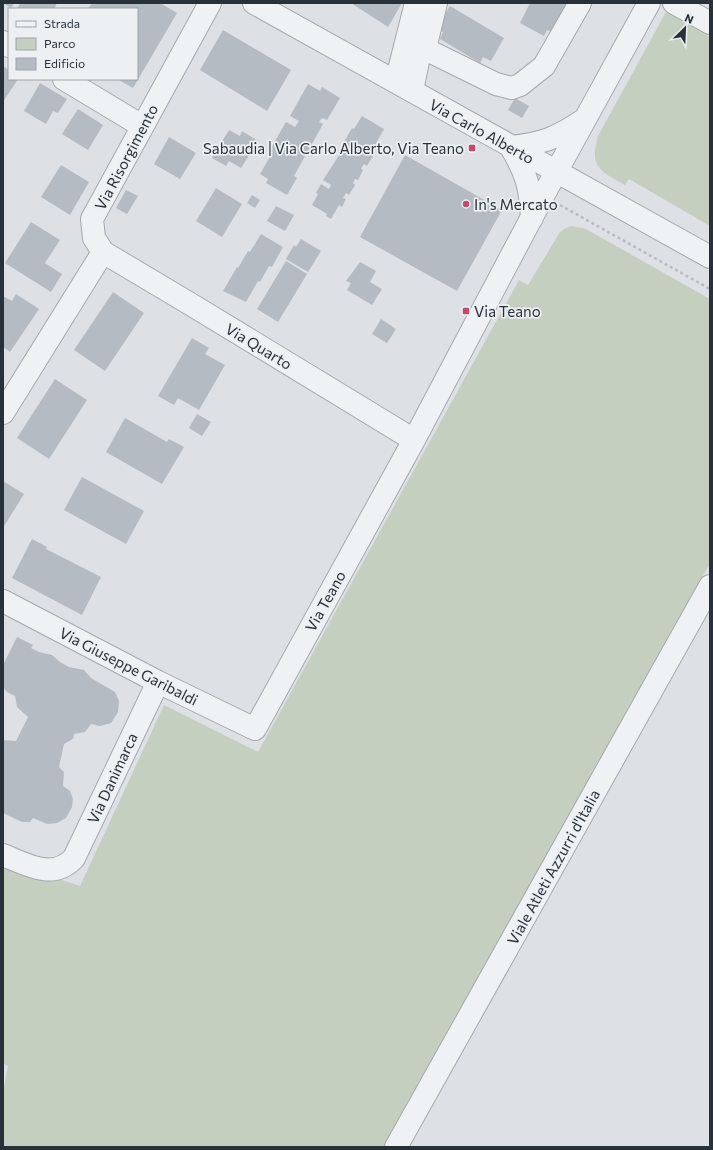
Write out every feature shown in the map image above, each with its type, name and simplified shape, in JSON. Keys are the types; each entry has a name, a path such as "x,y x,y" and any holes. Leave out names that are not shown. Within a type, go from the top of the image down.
{"street":[{"name":"Via Risorgimento","path":"103,252 94,238 92,219 210,3"},
{"name":"Via Carlo Alberto","path":"254,3 710,258"},
{"path":"404,87 416,3"},
{"path":"404,87 419,56 425,49 436,3"},
{"path":"425,49 496,84 512,88 520,85 544,66 580,3"},
{"name":"Via Teano","path":"255,729 414,440 543,196 648,3"},
{"path":"674,3 710,23"},
{"path":"66,80 142,126"},
{"path":"532,219 530,193 525,173 511,147 537,144 560,136 584,120"},
{"path":"3,413 103,252"},
{"name":"Via Quarto","path":"103,252 414,440"},
{"name":"Viale Atleti Azzurri d'Italia","path":"396,1147 710,586"},
{"name":"Via Giuseppe Garibaldi","path":"3,601 158,682 255,729"},
{"name":"Via Danimarca","path":"3,855 45,870 59,869 70,862 78,852 158,682"}],"path":[{"path":"543,196 710,289"}],"green space":[{"path":"666,12 710,37 710,226 629,179 625,185 616,180 603,172 596,161 595,155 598,136"},
{"path":"571,226 586,229 710,299 710,563 386,1147 3,1147 3,1092 8,1066 3,1063 3,861 80,886 164,705 258,752 519,280 528,285 560,232"}],"building":[{"path":"3,3 14,3 11,8"},
{"path":"20,3 57,3 54,8 18,8"},
{"path":"92,3 160,3 177,13 138,79 138,8 89,8"},
{"path":"351,3 402,3 388,27"},
{"path":"530,3 570,3 554,33 547,30 544,36 520,23"},
{"path":"450,6 504,38 491,61 483,57 480,63 440,39 443,32 436,29"},
{"path":"223,30 291,70 267,111 200,70"},
{"path":"3,66 8,69 8,80 17,80 3,102"},
{"path":"119,80 138,80 133,88"},
{"path":"40,83 67,99 58,113 53,111 46,124 24,111"},
{"path":"308,84 320,91 322,87 340,98 327,120 322,118 319,122 323,124 294,176 297,178 287,195 266,183 268,179 260,174 271,155 268,153 286,122 295,127 299,121 290,116"},
{"path":"515,98 529,106 522,118 508,110"},
{"path":"78,109 103,125 88,150 62,134"},
{"path":"362,116 384,129 371,152 374,154 367,166 364,164 361,169 363,170 358,180 355,179 353,183 355,185 349,195 346,193 343,198 346,199 342,207 339,205 331,219 326,216 327,214 312,205 321,184 329,189 331,185 323,180 343,149 341,147 352,128 354,129"},
{"path":"229,130 240,136 242,131 258,141 241,168 229,161 226,166 212,158"},
{"path":"169,137 196,153 180,179 154,164"},
{"path":"405,155 502,210 457,291 360,237"},
{"path":"61,165 89,182 70,215 41,197"},
{"path":"216,188 242,204 222,237 196,221"},
{"path":"126,190 138,196 127,214 116,208"},
{"path":"252,195 260,200 255,208 247,203"},
{"path":"276,206 294,215 285,231 267,221"},
{"path":"31,222 60,240 45,263 62,274 51,292 5,263"},
{"path":"261,234 283,247 272,267 269,266 246,302 223,291 237,267 238,268 248,251 250,252"},
{"path":"301,239 321,251 308,272 286,259 294,245 296,247"},
{"path":"286,261 307,274 278,322 257,309"},
{"path":"360,262 376,271 370,282 382,289 372,305 347,290 351,283 346,281"},
{"path":"113,292 144,313 105,371 74,350"},
{"path":"16,294 39,309 10,352 3,347 3,296 12,301"},
{"path":"381,319 396,329 387,343 372,334"},
{"path":"192,338 209,348 205,354 225,365 199,410 178,398 174,405 158,396"},
{"path":"55,379 87,400 49,459 17,438"},
{"path":"197,414 211,422 202,436 189,428"},
{"path":"125,418 167,442 169,439 184,447 162,484 106,452"},
{"path":"82,477 144,511 126,544 64,510"},
{"path":"3,481 24,494 3,528"},
{"path":"32,539 47,547 46,549 101,577 82,615 12,578"},
{"path":"17,637 33,645 31,648 39,652 52,655 69,667 84,670 91,678 115,692 119,701 118,712 111,723 100,726 91,724 85,732 74,734 73,739 64,744 59,767 64,772 63,786 70,791 73,799 72,807 66,818 57,823 47,824 33,818 30,822 22,822 3,813 3,740 16,741 28,717 17,707 15,696 7,692 3,687 3,665"}],"place":[{"name":"Sabaudia | Via Carlo Alberto, Via Teano","path":"472,148"},
{"name":"In's Mercato","path":"466,204"},
{"name":"Via Teano","path":"466,311"}]}
